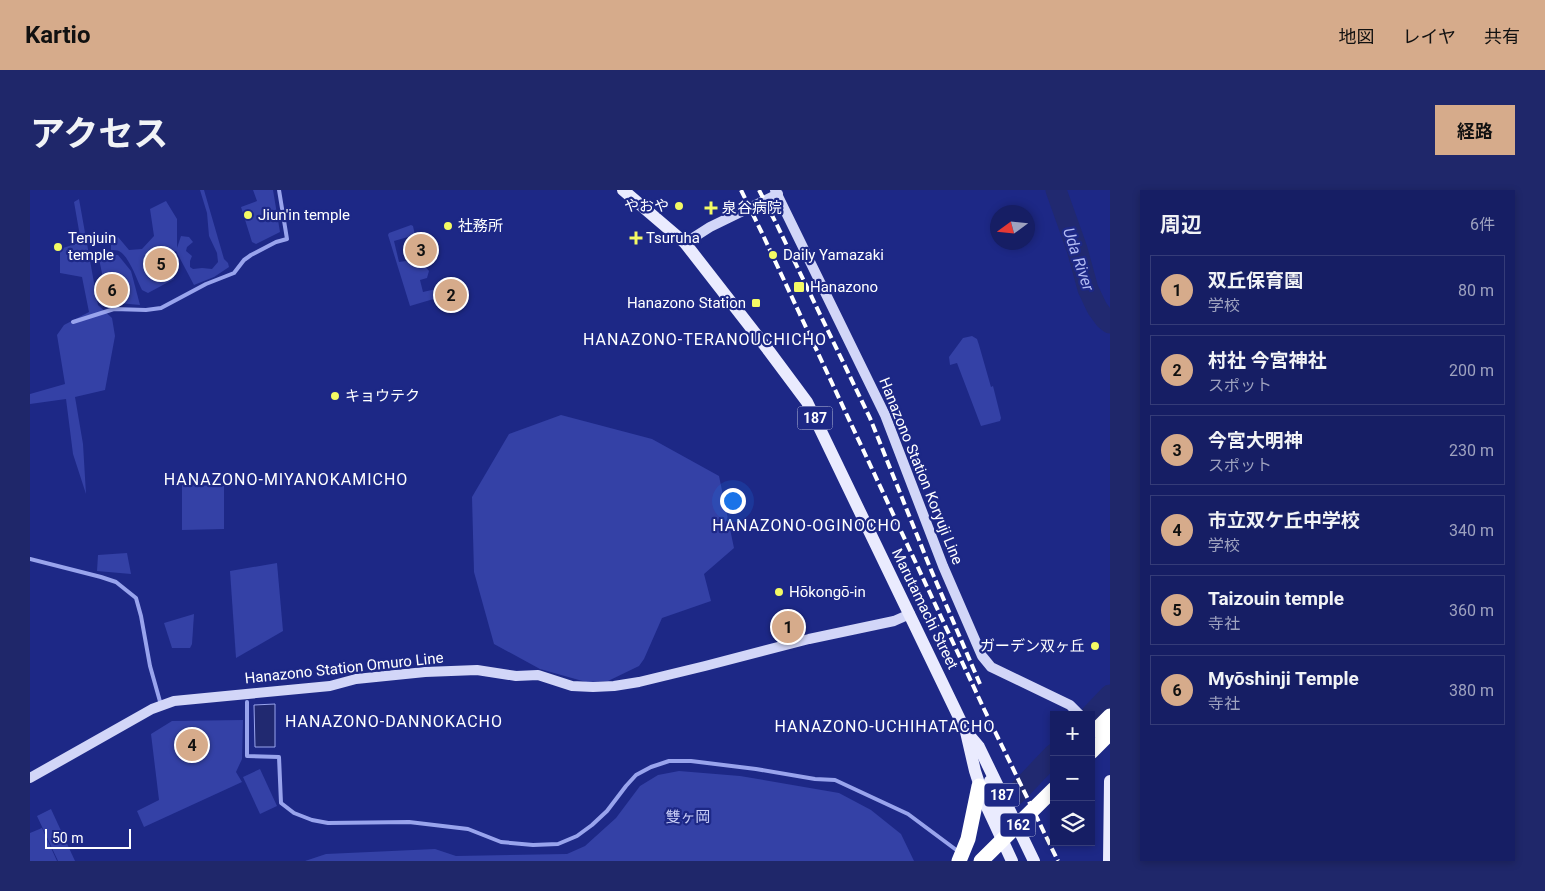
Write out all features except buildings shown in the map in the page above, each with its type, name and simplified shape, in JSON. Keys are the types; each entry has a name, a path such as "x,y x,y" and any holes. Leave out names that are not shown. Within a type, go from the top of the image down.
{"highway":[{"path":"1099,730 1110,716"},
{"path":"959,861 968,839 979,786"},
{"name":"162","path":"981,861 1050,793"}],"main road":[{"name":"Marutamachi Street","path":"623,190 685,243 807,402 966,732 979,786 1012,861"},
{"path":"685,243 710,227 776,192"},
{"name":"Hanazono Station Koryuji Line","path":"776,192 885,415 943,566 982,656 991,667 1047,693 1070,705 1076,711"},
{"name":"Hanazono Station Omuro Line","path":"30,778 154,709 170,703 330,686 356,680 425,672 477,670 516,676 538,676 572,686 614,686 639,682 809,639 894,621 910,614"},
{"path":"1099,730 1110,745"},
{"name":"Marutamachi Street","path":"966,732 979,747 1034,861"},
{"path":"986,761 997,810 1015,848 1016,855 1012,861"},
{"path":"1109,861 1110,781"}],"green space":[{"path":"200,190 204,190 224,259 229,267 214,277 194,285 176,251 164,257 174,279 148,293 142,290 126,258 119,251 111,250 111,244 118,237 129,250 142,249 154,236 150,209 166,201 177,219 177,248 181,236 189,237 193,242 187,247 186,251 192,256 190,267 193,269 212,269 218,262 217,253 209,236 207,213"},
{"path":"253,190 273,190 280,232 256,244 252,242 241,207 257,201"},
{"path":"79,199 98,305 112,318 115,336 105,390 75,397 83,444 86,494 73,454 66,399 30,404 30,394 65,384 57,335 64,325 89,312 82,277 60,273 60,249 81,242 74,202"},
{"path":"411,225 415,235 394,241 399,262 419,259 429,271 427,278 420,280 423,292 436,289 439,294 437,298 410,306 388,235"},
{"path":"98,254 118,255 131,271 140,305 108,302"},
{"path":"972,336 977,339 991,387 993,386 1001,418 1000,421 981,426 957,363 950,365 949,357 963,338"},
{"path":"561,415 652,439 719,476 734,548 704,574 711,601 662,618 639,666 608,681 586,682 540,669 494,644 474,572 472,497 509,434"},
{"path":"182,485 224,486 224,529 182,530"},
{"path":"127,553 131,574 97,571 98,555"},
{"path":"277,563 283,631 236,658 230,571"},
{"path":"194,614 192,644 190,648 172,648 164,623"},
{"path":"243,720 242,759 236,772 242,782 144,827 137,811 159,800 151,734 172,721"},
{"path":"260,769 277,806 260,814 243,777"},
{"name":"雙ヶ岡","path":"679,771 740,776 839,793 871,810 901,834 914,861 305,861 326,854 435,849 456,856 567,854 585,846 616,818 640,786 658,775"},
{"path":"51,809 75,861 58,861 37,816"},
{"path":"42,828 57,861 30,861 30,833"}],"shaded area":[{"path":"275,704 275,747 255,747 254,705"}],"waterway":[{"path":"73,322 114,309 146,310 161,308 206,284 234,273 244,260 251,255 276,242 287,239 279,190"},
{"name":"Uda River","path":"1056,190 1077,249 1088,289 1097,308 1110,323"},
{"path":"30,559 116,582 136,598 150,666 161,705"},
{"path":"1095,711 1110,695"},
{"path":"247,702 247,756 279,757 281,803 294,813 312,820 328,823 409,822 468,829 501,842 533,845 558,844 577,836 592,825 607,811 636,775 651,767 669,761 691,761 815,779 835,780 908,814 955,849"},
{"path":"1015,795 1052,756"}],"railway":[{"path":"741,190 984,709 1058,861"},
{"path":"759,190 870,418 929,565 980,684"}],"place":[{"name":"やおや","path":"679,206"},
{"name":"泉谷病院","path":"711,208"},
{"name":"Jiun'in temple","path":"248,215"},
{"name":"社務所","path":"448,226"},
{"name":"Tsuruha","path":"636,238"},
{"name":"Tenjuin temple","path":"58,247"},
{"name":"今宮大明神","path":"421,250"},
{"name":"Daily Yamazaki","path":"773,255"},
{"name":"Taizouin temple","path":"161,264"},
{"name":"Hanazono","path":"799,287"},
{"name":"Myōshinji Temple","path":"112,290"},
{"name":"村社 今宮神社","path":"451,295"},
{"name":"Hanazono Station","path":"756,303"},
{"name":"キョウテク","path":"335,396"},
{"name":"Hōkongō-in","path":"779,592"},
{"name":"双丘保育園","path":"788,627"},
{"name":"ガーデン双ヶ丘","path":"1095,646"},
{"name":"市立双ケ丘中学校","path":"192,745"}],"district":[{"name":"HANAZONO-TERANOUCHICHO","path":"705,339"},
{"name":"HANAZONO-MIYANOKAMICHO","path":"286,479"},
{"name":"HANAZONO-OGINOCHO","path":"807,525"},
{"name":"HANAZONO-DANNOKACHO","path":"394,721"},
{"name":"HANAZONO-UCHIHATACHO","path":"885,726"}]}
